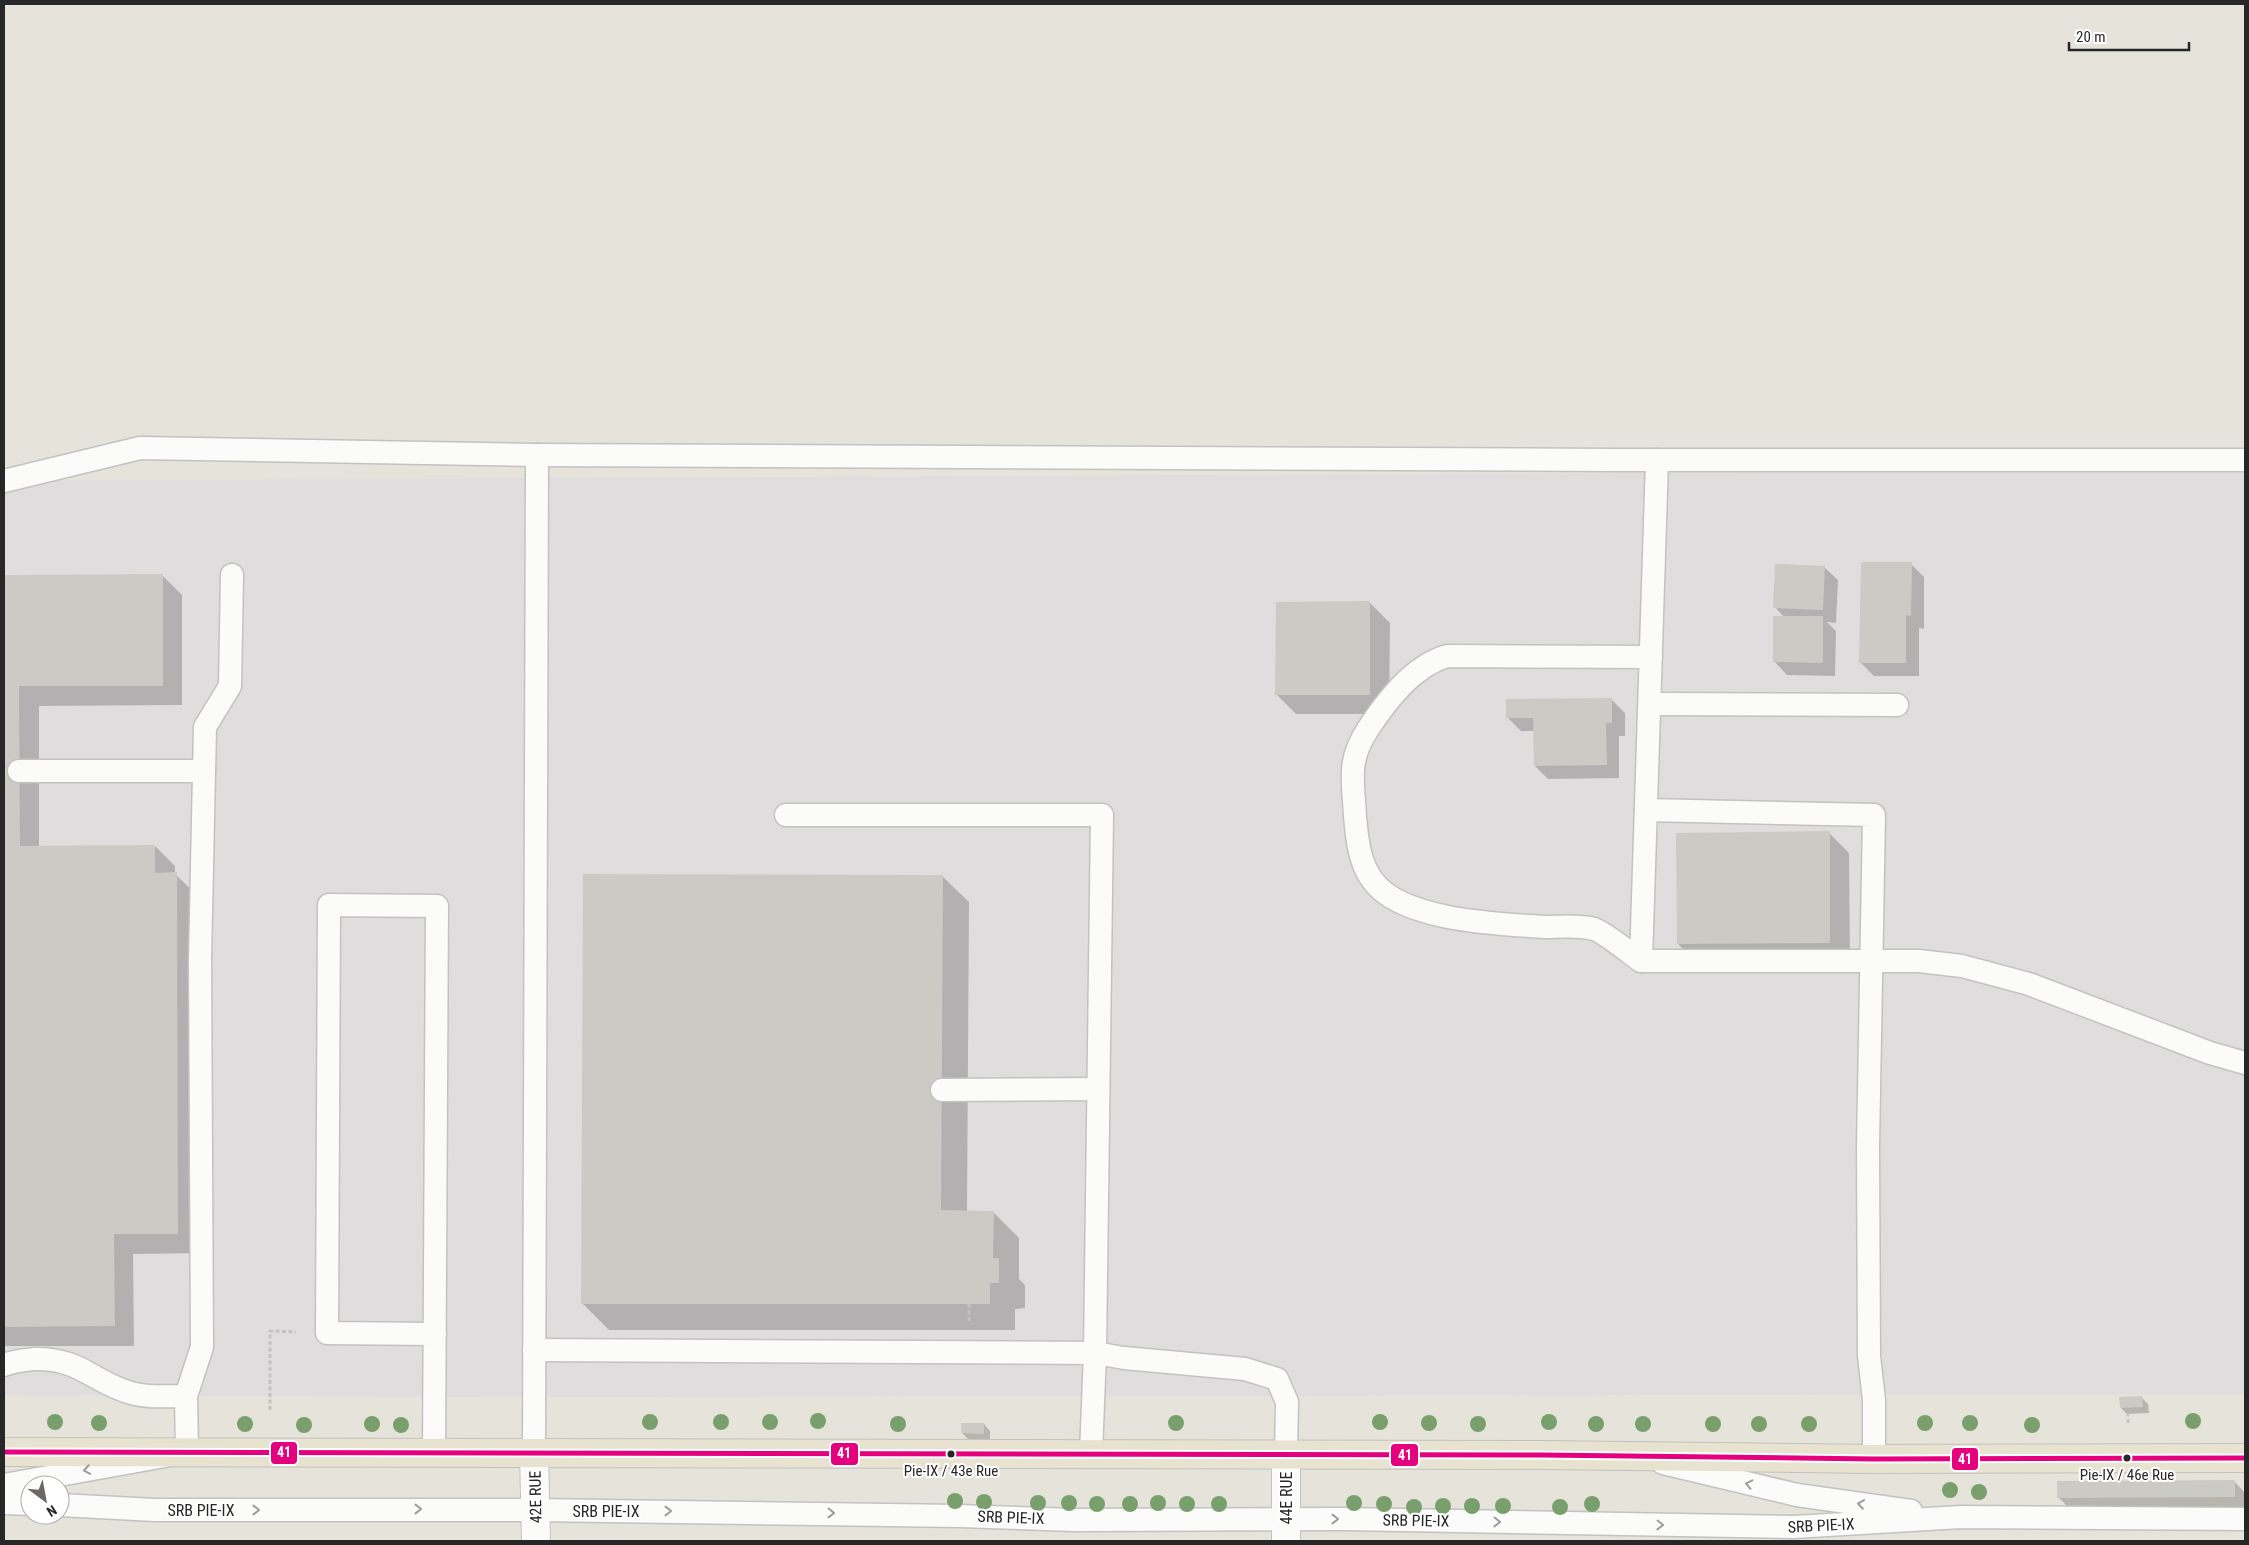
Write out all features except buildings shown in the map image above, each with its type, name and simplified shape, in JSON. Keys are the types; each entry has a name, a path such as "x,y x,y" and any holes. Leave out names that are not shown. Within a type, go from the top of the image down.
{"main road":[{"path":"4,1452 1629,1455 1874,1459 2245,1458"}],"street":[{"name":"42E RUE","path":"534,1452 536,1541"},
{"name":"44E RUE","path":"1286,1454 1286,1530"}],"lane":[{"path":"4,481 140,448 537,455 1657,460 2245,460"},
{"path":"534,1452 537,455"},
{"path":"1641,961 1657,460"},
{"path":"4,1485 187,1452 186,1396 202,1347 200,960 205,727 230,686 232,575"},
{"path":"1651,657 1447,656 1433,660 1416,671 1378,714 1360,740 1353,757 1352,775 1357,838 1363,862 1373,882 1389,895 1408,905 1435,915 1518,925 1595,929 1641,961 1919,962 1962,966 2029,984 2210,1053 2245,1063"},
{"path":"1650,704 1896,705"},
{"path":"20,771 204,770"},
{"path":"1646,810 1874,815 1868,1166 1869,1356 1874,1400 1874,1459"},
{"path":"786,815 1102,815 1095,1353 1091,1454"},
{"path":"434,1453 435,1334 437,906 329,905 327,1333 435,1334"},
{"path":"942,1090 1098,1090"},
{"path":"534,1350 1095,1353 1124,1358 1245,1369 1277,1379 1287,1402 1286,1454"},
{"path":"4,1365 26,1360 51,1359 79,1367 130,1393 143,1396 186,1396"},
{"name":"SRB PIE-IX","path":"1629,1455 1796,1495 1961,1517"},
{"path":"4,1503 20,1504"},
{"name":"SRB PIE-IX","path":"70,1506 154,1510 535,1510 950,1515 1286,1530 1794,1527 1961,1517 2245,1519"}],"path":[{"path":"969,1304 969,1330"},
{"path":"270,1331 270,1410"},
{"path":"2127,1429 2128,1412"}],"shaded area":[{"path":"2245,470 2245,1394 488,1397 4,1395 4,481"}],"transit line":[{"name":"41","path":"4,1452 1541,1455 1874,1459 2245,1458"}],"place":[{"name":"Pie-IX / 43e Rue","path":"951,1454"},
{"name":"Pie-IX / 46e Rue","path":"2127,1458"}]}
